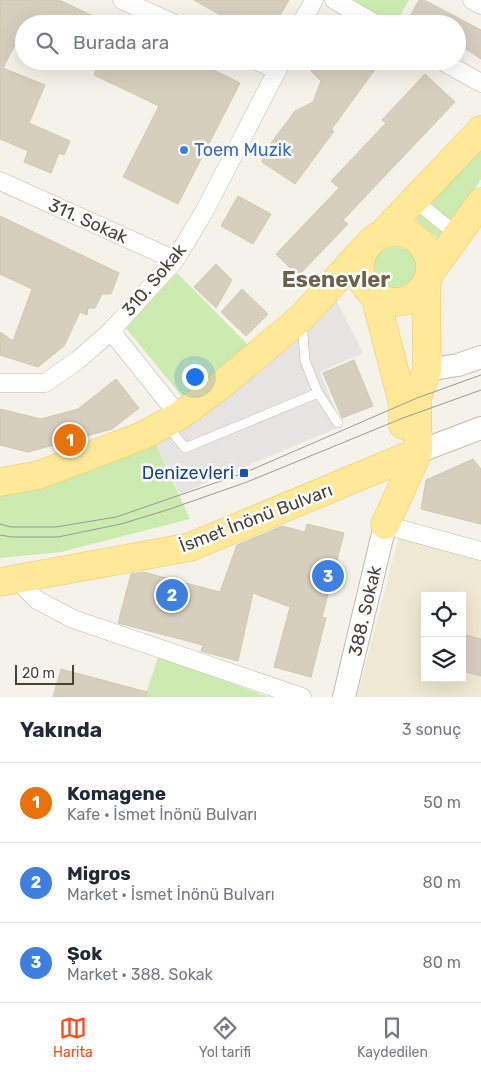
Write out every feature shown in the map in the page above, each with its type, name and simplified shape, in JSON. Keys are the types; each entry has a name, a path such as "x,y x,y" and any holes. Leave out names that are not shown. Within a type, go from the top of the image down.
{"main road":[{"path":"0,482 39,475 142,436 173,420 220,386 302,317 374,241 410,197 481,130"},
{"path":"385,525 409,456 417,398 427,370 428,279 428,257 421,243 413,237 393,232 374,241 361,260 360,273 366,286 375,296 386,301 397,302 408,299 418,293 428,279 461,238 481,202"},
{"path":"375,296 403,404 409,456"},
{"name":"İsmet İnönü Bulvarı","path":"8,580 190,547 409,456"}],"street":[{"path":"122,0 155,15"},
{"path":"306,15 314,0"},
{"path":"334,0 360,15"},
{"path":"472,0 481,5"},
{"name":"310. Sokak","path":"0,383 45,383 78,360 111,331 175,260 204,212 278,70"},
{"path":"458,70 481,83"},
{"name":"311. Sokak","path":"0,182 175,260"},
{"path":"410,197 461,238"},
{"path":"111,331 173,420"},
{"path":"427,370 458,365 481,357"},
{"path":"409,456 481,428"},
{"path":"385,525 481,551"},
{"name":"388. Sokak","path":"344,697 385,525"},
{"path":"8,580 37,600 73,619 302,697"}],"lane":[{"path":"302,317 305,361 318,393 338,423"},
{"path":"173,420 186,448 318,393"}],"shaded area":[{"path":"334,296 363,353 320,372 342,426 180,494 154,440"},
{"path":"401,529 481,551 481,697 357,697"}],"green space":[{"path":"348,0 409,0 400,15 373,15"},
{"path":"481,151 481,179 441,241 414,219"},
{"path":"395,247 408,251 414,257 418,270 414,283 408,289 395,293 382,289 376,283 372,270 376,257 382,251"},
{"path":"177,273 249,346 184,399 125,327"},
{"path":"154,440 190,519 61,552 0,558 0,490"},
{"path":"158,657 269,697 145,697"}],"building":[{"path":"0,0 59,0 91,15 15,15 15,45 3,68 45,85 29,123 70,141 64,155 59,153 51,173 24,162 28,151 0,139"},
{"path":"194,0 289,0 280,15 220,15"},
{"path":"419,0 424,0 452,15 411,15"},
{"path":"466,22 481,30 481,59 466,49"},
{"path":"96,70 213,70 240,83 178,204 123,177 159,106 94,75"},
{"path":"374,70 331,130 334,131 295,184 262,162 263,154 295,111 313,102 321,81 311,71"},
{"path":"425,74 455,102 343,220 348,224 298,276 276,254 339,188 331,181 386,123 382,120"},
{"path":"238,196 271,214 253,244 221,226"},
{"path":"0,216 119,273 111,294 102,294 95,308 88,308 87,315 80,312 64,346 38,367 0,355 0,332 13,341 32,289 0,274"},
{"path":"216,264 232,280 216,308 194,287"},
{"path":"242,289 268,314 246,336 221,312"},
{"path":"354,360 373,406 342,418 323,373"},
{"path":"116,379 139,408 112,429 28,452 0,445 0,409 41,419 78,409"},
{"path":"473,459 481,469 481,524 421,509 426,480"},
{"path":"307,524 344,533 322,617 326,618 311,677 274,667 290,607 253,593 238,661 201,651 203,645 118,623 131,574 143,572 220,592 237,545 282,526 305,532"},
{"path":"466,635 481,639 481,676 466,672"},
{"path":"61,669 147,692 146,697 53,697"}],"tram line":[{"path":"0,524 11,527 56,527 116,517 244,473 417,398 481,375"},
{"path":"0,535 12,537 58,537 121,524 247,482 403,418 481,390"}],"place":[{"name":"Toem Muzik","path":"184,150"},
{"name":"Komagene","path":"70,440"},
{"name":"Denizevleri","path":"244,473"},
{"name":"Şok","path":"328,576"},
{"name":"Migros","path":"172,595"}],"district":[{"name":"Esenevler","path":"336,279"}]}
